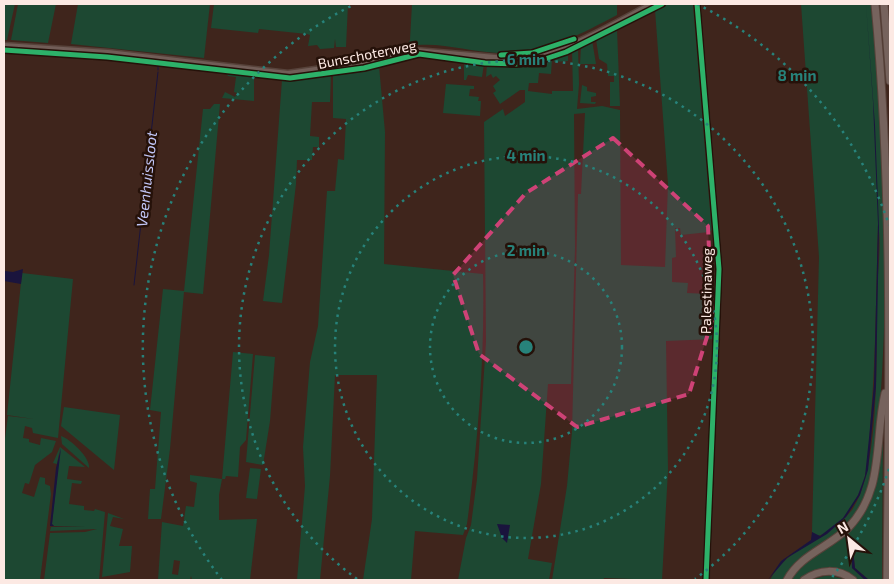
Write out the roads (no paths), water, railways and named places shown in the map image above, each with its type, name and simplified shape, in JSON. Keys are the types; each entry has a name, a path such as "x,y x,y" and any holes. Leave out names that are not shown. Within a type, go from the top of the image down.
{"highway":[{"path":"875,4 886,154 889,229 887,580"},
{"path":"884,4 890,81"},
{"path":"787,580 801,562 848,528 868,500 877,471 883,402 889,380"},
{"path":"804,580 814,574 831,571 846,575 853,580"}],"main road":[{"name":"Bunschoterweg","path":"4,46 108,53 288,74 371,62 419,51 518,60 541,56 566,47 653,4"}],"street":[{"name":"Palestinaweg","path":"697,4 719,268 706,580"}],"waterway":[{"name":"Veenhuissloot","path":"4,52 9,52"},
{"name":"Veenhuissloot","path":"65,56 104,59"},
{"name":"Veenhuissloot","path":"109,60 135,63"},
{"name":"Veenhuissloot","path":"139,63 158,66 158,70"},
{"name":"Veenhuissloot","path":"134,285 158,72"}]}
